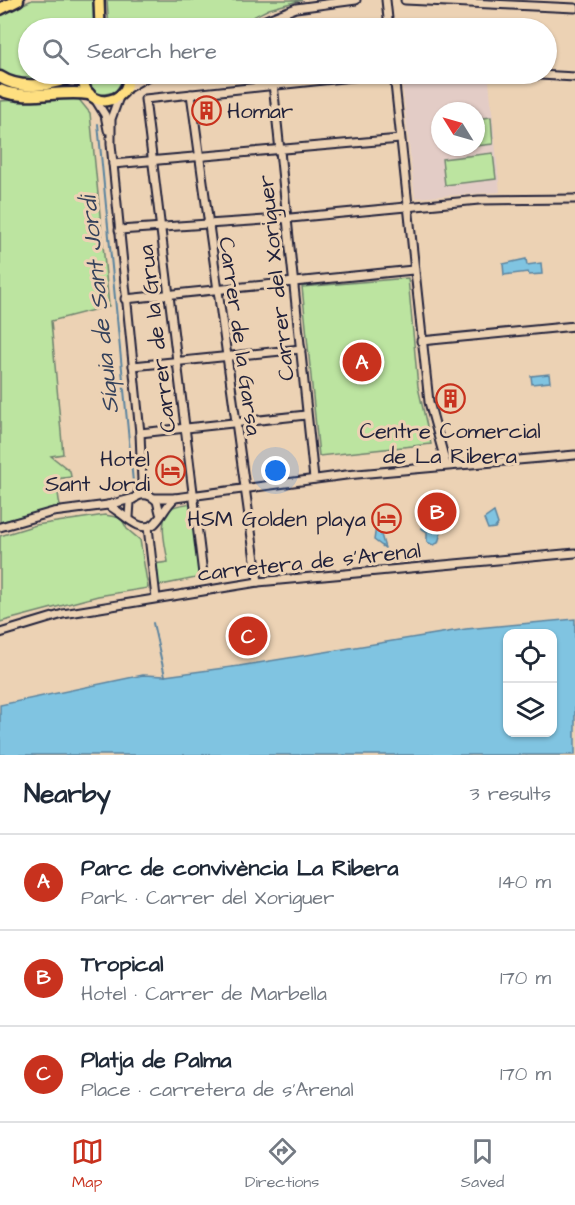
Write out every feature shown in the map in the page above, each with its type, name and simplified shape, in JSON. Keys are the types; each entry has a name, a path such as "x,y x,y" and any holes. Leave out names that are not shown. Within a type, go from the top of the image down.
{"highway":[{"path":"0,9 18,0"},
{"path":"0,77 18,83"},
{"path":"0,90 21,96 69,91 92,96"}],"main road":[{"path":"99,0 100,18"},
{"path":"83,84 92,96 109,101 119,97 126,89 127,84"}],"street":[{"path":"269,18 296,8 356,0"},
{"path":"386,0 388,18"},
{"path":"405,0 575,8"},
{"path":"557,76 575,77"},
{"path":"126,89 135,84"},
{"path":"190,94 273,84"},
{"name":"Carrer del Xoriguer","path":"273,84 314,479"},
{"path":"395,84 413,270 429,402 446,464"},
{"name":"Carrer de la Grua","path":"190,94 145,99 203,574"},
{"name":"Carrer de la Garsa","path":"190,94 258,582"},
{"path":"92,96 105,115 111,144 140,433 142,481 128,510 130,518"},
{"path":"111,144 112,117 119,97"},
{"path":"113,164 400,139"},
{"path":"119,230 287,219 478,200 575,199"},
{"path":"125,299 413,270"},
{"path":"421,341 575,326"},
{"path":"133,366 301,349"},
{"path":"140,433 306,415"},
{"path":"0,527 53,512 108,505 136,497 175,498 446,464 495,463 575,455"},
{"path":"142,481 154,497 160,513"},
{"path":"108,505 130,518 138,526 148,527 154,524 160,513 175,498"},
{"path":"148,527 156,598"},
{"name":"carretera de s'Arenal","path":"0,633 63,615 258,582 575,553"}],"shaded area":[{"path":"402,84 489,84 500,192 415,198"}],"green space":[{"path":"32,0 93,0 95,18 18,18 18,79 0,71 0,15"},
{"path":"107,0 302,0 269,9 251,18 108,18"},
{"path":"90,84 120,84 115,92 100,95 91,89"},
{"path":"77,97 90,113 109,306 51,321 63,454 51,456 70,471 71,477 56,479 60,507 0,522 0,101"},
{"path":"491,117 493,144 485,145 485,118"},
{"path":"493,153 496,179 445,185 442,159 485,156 485,154"},
{"path":"408,278 418,387 431,444 319,456 302,287"},
{"path":"192,503 201,577 156,586 154,564 168,562 163,532 165,517 173,507"},
{"path":"105,515 121,518 127,529 140,540 148,588 98,596 0,622 0,536 36,525"}],"water":[{"path":"526,259 527,265 541,263 542,274 529,275 528,272 504,275 503,264"},
{"path":"549,374 550,382 532,384 531,376"},
{"path":"494,512 498,524 495,528 488,529 484,519"},
{"path":"424,523 429,523 432,529 441,533 438,543 433,545 427,542 427,532 421,528"},
{"path":"376,527 379,528 385,548 374,540"},
{"path":"575,619 575,755 0,755 0,705 143,675 165,676 466,629"}],"waterway":[{"name":"Síquia de Sant Jordi","path":"98,124 133,482"},
{"name":"Síquia de Sant Jordi","path":"153,623 165,676"}],"place":[{"name":"Homar","path":"206,110"},
{"name":"Parc de convivència La Ribera","path":"362,362"},
{"name":"Centre Comercial de La Ribera","path":"450,398"},
{"name":"Hotel Sant Jordi","path":"171,471"},
{"name":"Tropical","path":"437,512"},
{"name":"HSM Golden playa","path":"387,518"},
{"name":"Platja de Palma","path":"248,636"}]}
